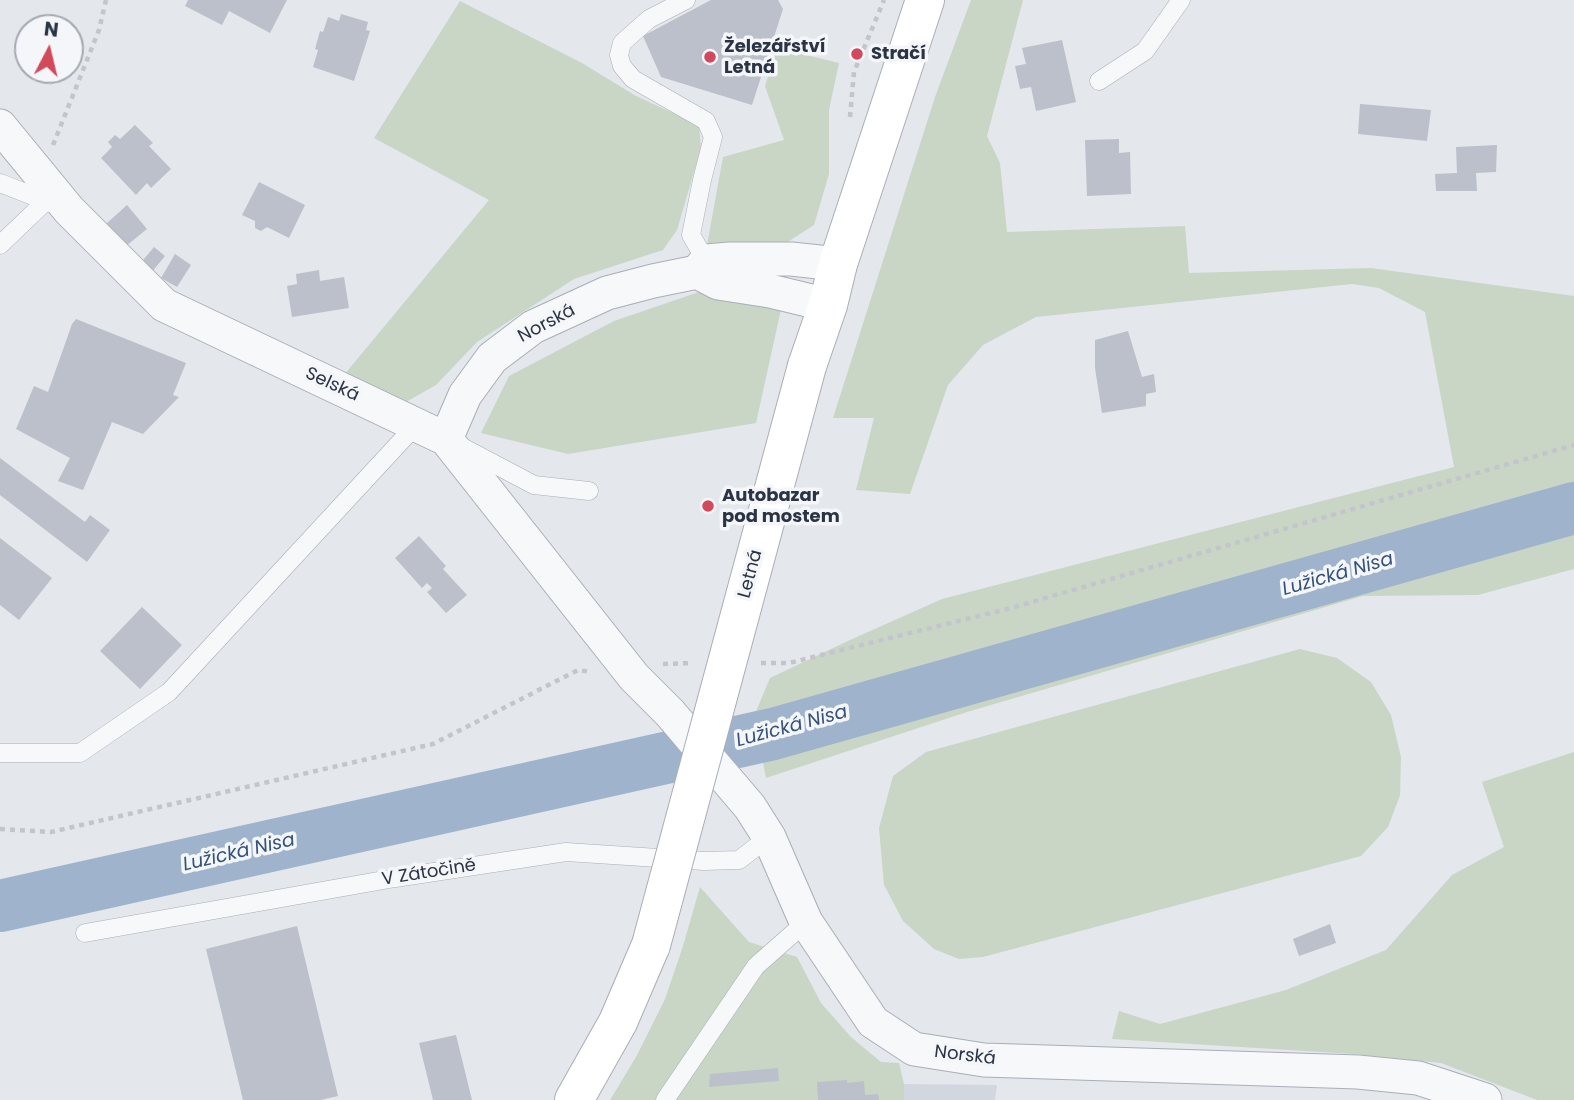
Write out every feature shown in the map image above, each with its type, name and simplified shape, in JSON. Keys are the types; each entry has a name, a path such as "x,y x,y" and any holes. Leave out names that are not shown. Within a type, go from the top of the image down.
{"street":[{"name":"Letná","path":"574,1100 618,1022 651,945 807,366 925,0"},
{"name":"Selská","path":"0,126 52,195 164,305 446,439 634,677"},
{"name":"Norská","path":"446,439 465,395 492,358 533,327 607,293 701,267 791,259 838,264"},
{"path":"701,267 718,283 770,291 828,305"},
{"name":"Norská","path":"634,677 670,713 750,807 769,837 806,922 873,1022 914,1049 984,1060 1358,1072 1418,1078 1485,1100"}],"lane":[{"path":"686,0 649,19 622,43 618,55 622,66 634,79 706,121 713,137 691,235 701,267"},
{"path":"1099,81 1145,51 1181,0"},
{"path":"0,183 52,195"},
{"path":"0,245 52,195"},
{"path":"0,753 80,753 169,692 415,425"},
{"path":"446,439 534,485 589,491"},
{"name":"V Zátočině","path":"85,933 395,878 566,852 704,861 739,860 769,837"},
{"path":"665,1100 756,966 806,922"}],"path":[{"path":"52,195 106,0"},
{"path":"747,663 789,663 1011,608 1574,445"},
{"path":"0,829 51,832 433,744 578,670 634,677 665,663 706,663"}],"shaded area":[{"path":"904,1084 997,1085 995,1100 903,1100"}],"green space":[{"path":"971,0 1023,0 987,136 1000,163 1007,232 1185,226 1189,273 1371,268 1574,296 1574,569 1478,595 1363,596 967,712 766,778 754,716 770,678 850,640 942,599 1454,467 1425,312 1379,288 1352,284 1036,317 983,345 948,385 910,494 856,490 874,418 833,418 935,97"},
{"path":"460,1 582,63 636,96 699,125 701,148 677,230 663,250 574,279 477,342 436,385 406,402 344,375 489,200 374,138"},
{"path":"777,48 839,63 829,110 829,174 814,225 786,243 707,245 723,157 784,140 765,86"},
{"path":"699,292 782,305 756,423 568,454 481,433 509,376 614,321"},
{"path":"1300,649 1337,658 1371,682 1391,715 1401,757 1400,795 1388,827 1361,856 983,957 959,959 934,949 903,921 884,885 879,828 893,776 926,752"},
{"path":"1574,752 1574,1100 1537,1100 1441,1063 1353,1054 1112,1039 1119,1011 1160,1024 1286,990 1386,950 1452,875 1504,847 1482,782"},
{"path":"700,887 749,942 797,957 821,1003 851,1037 881,1062 899,1063 904,1084 904,1100 610,1100 636,1057 665,999"}],"building":[{"path":"188,0 287,0 270,33 229,11 222,25 185,6"},
{"name":"Železářství Letná","path":"711,0 778,0 783,9 752,105 661,77 643,36"},
{"path":"341,14 368,22 366,30 370,31 354,81 313,67 320,31 323,32 328,17 339,21"},
{"path":"1062,40 1076,102 1036,111 1031,87 1020,89 1015,66 1026,64 1022,48"},
{"path":"1360,104 1431,110 1427,141 1358,134"},
{"path":"135,125 153,143 149,146 171,169 151,188 147,183 136,195 101,158 112,147 108,142 115,135 120,139"},
{"path":"1119,139 1119,153 1130,152 1131,194 1087,196 1085,140"},
{"path":"1497,145 1496,172 1476,173 1477,191 1436,191 1435,174 1457,173 1456,147"},
{"path":"259,182 305,205 289,238 267,227 261,231 255,228 255,221 242,215"},
{"path":"127,205 147,229 126,246 106,224"},
{"path":"154,247 165,256 151,273 139,265"},
{"path":"175,254 191,265 177,287 161,278"},
{"path":"319,270 320,281 344,277 349,308 292,317 287,286 297,284 296,274"},
{"path":"76,319 186,363 173,395 179,397 143,434 112,422 83,490 58,481 70,458 16,429 34,386 48,392"},
{"path":"1128,331 1142,377 1154,374 1156,392 1146,394 1146,406 1102,413 1095,368 1095,340"},
{"path":"0,458 85,522 90,515 110,530 87,562 0,495"},
{"path":"419,536 446,566 443,569 467,595 446,613 427,592 432,588 427,583 422,588 395,558"},
{"path":"0,538 52,578 19,620 0,605"},
{"path":"142,607 182,645 140,689 100,651"},
{"path":"1330,924 1336,943 1299,956 1293,939"},
{"path":"297,926 338,1096 321,1100 243,1100 206,949"},
{"path":"456,1035 472,1100 433,1100 419,1043"},
{"path":"778,1068 779,1081 709,1087 710,1074"},
{"path":"847,1080 847,1083 864,1081 865,1095 878,1094 879,1100 818,1100 817,1082"}],"waterway":[{"name":"Lužická Nisa","path":"0,906 773,734 1574,508"}],"place":[{"name":"Stračí","path":"857,54"},
{"name":"Železářství Letná","path":"710,57"},
{"name":"Autobazar pod mostem","path":"708,506"}]}
